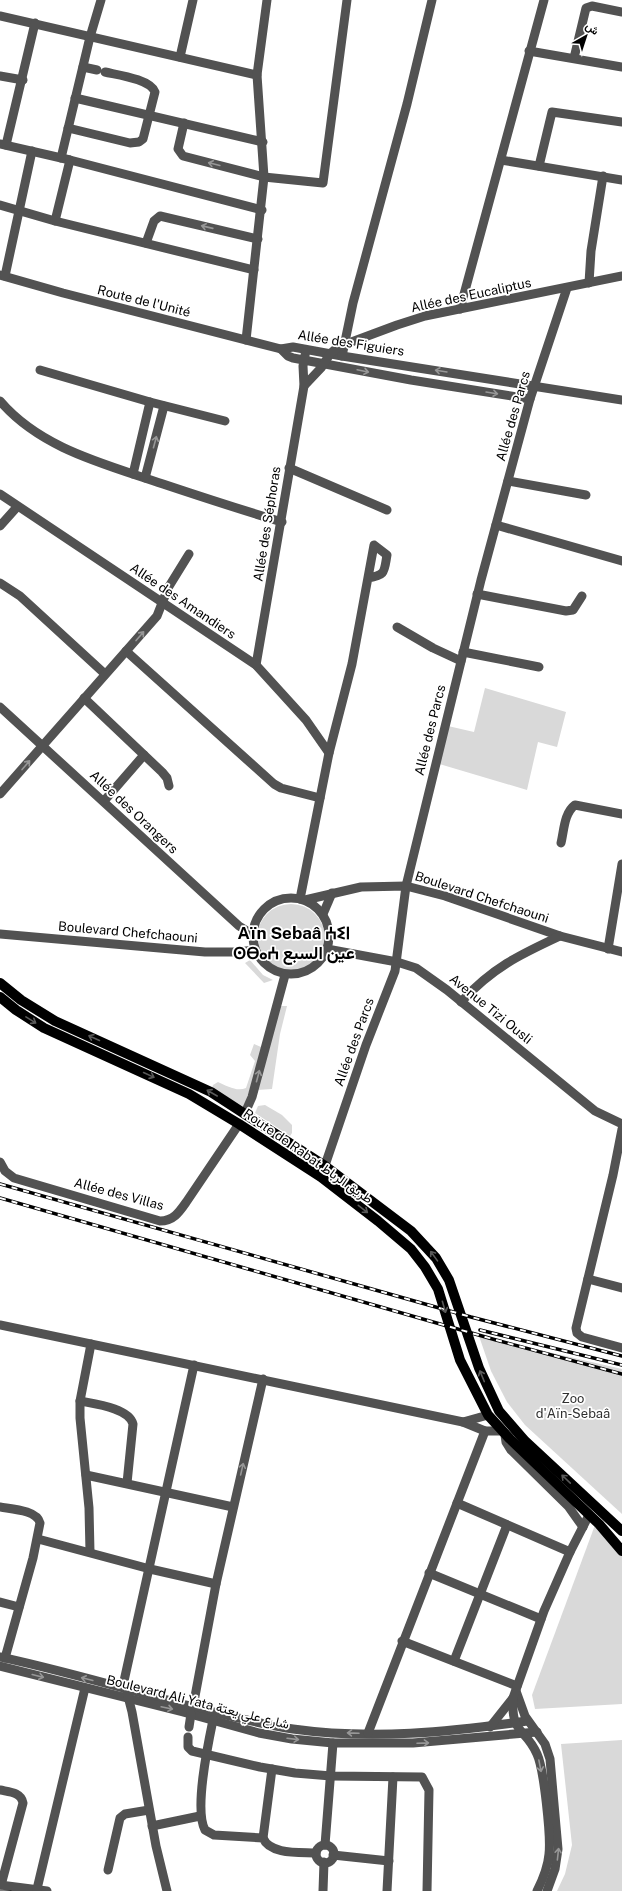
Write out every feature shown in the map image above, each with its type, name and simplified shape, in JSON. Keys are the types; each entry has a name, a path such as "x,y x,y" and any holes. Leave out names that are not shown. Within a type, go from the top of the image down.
{"main road":[{"name":"Route de Rabat طريق الرباط","path":"0,983 21,1000 55,1021 192,1082 245,1113 325,1166 411,1231 436,1258 453,1289 479,1368 497,1408 525,1441 592,1511 599,1524 622,1551"},
{"name":"Route de Rabat طريق الرباط","path":"0,997 16,1010 44,1028 189,1094 239,1124 321,1177 396,1236 411,1249 425,1266 442,1299 460,1360 488,1415 504,1433 592,1511 622,1531"},
{"path":"592,1511 622,1535"},
{"path":"599,1524 622,1548"}],"street":[{"path":"55,221 65,159 68,128 90,37 102,0"},
{"path":"180,57 192,0"},
{"path":"246,340 262,210 264,177 263,142 257,75 267,0"},
{"path":"184,123 178,149 183,156 264,177 324,183 347,0"},
{"path":"342,356 353,303 407,104 432,0"},
{"path":"460,309 544,0"},
{"path":"574,58 586,8 592,6 622,12"},
{"path":"0,16 257,75"},
{"path":"35,23 22,80 3,144 262,210"},
{"path":"529,52 574,58 622,67"},
{"path":"68,128 135,144 143,139 155,92 154,88 146,82 83,67"},
{"path":"0,76 22,80"},
{"path":"75,98 263,142"},
{"path":"540,166 552,112 622,122"},
{"path":"3,276 20,210 32,151"},
{"path":"501,160 622,180"},
{"path":"589,283 591,251 602,176"},
{"path":"0,205 55,221 254,270"},
{"path":"146,243 154,221 160,216 258,239"},
{"name":"Route de l'Unité","path":"3,276 63,293 281,349"},
{"name":"Allée des Eucaliptus","path":"330,354 344,344 397,325 460,309 622,276"},
{"name":"Allée des Parcs","path":"321,1177 366,1045 397,962 406,886 477,594 530,398 567,288"},
{"name":"Allée des Figuiers","path":"281,349 291,347 622,400"},
{"name":"Allée des Figuiers","path":"281,349 288,356 411,380 530,398"},
{"name":"Allée des Séphoras","path":"256,665 282,522 289,468 304,386 304,359 306,350"},
{"path":"304,386 325,363 330,354"},
{"path":"40,370 164,406 224,421"},
{"path":"0,401 16,418 41,436 94,461 282,522"},
{"path":"133,474 150,402"},
{"path":"145,478 164,406"},
{"path":"289,468 387,510"},
{"path":"508,481 586,495"},
{"name":"Allée des Amandiers","path":"0,494 17,507 163,602 256,665 306,720 329,753"},
{"path":"0,526 17,507"},
{"path":"496,525 622,561"},
{"path":"0,794 157,616 171,583 189,554"},
{"path":"303,900 329,753 352,664 368,578"},
{"path":"0,583 20,596 105,674"},
{"path":"477,594 566,611 573,610 582,596"},
{"path":"397,627 433,648 461,661"},
{"path":"126,652 274,784 281,788 320,798"},
{"path":"463,652 539,667"},
{"path":"84,698 165,776 168,786"},
{"name":"Allée des Orangers","path":"0,707 104,800 239,926 252,934"},
{"path":"104,800 144,755"},
{"path":"561,842 569,810 575,806 582,805 622,814"},
{"path":"608,949 621,878 622,864"},
{"name":"Boulevard Chefchaouni","path":"303,900 360,887 406,886 445,896 560,936 622,952"},
{"path":"323,914 332,893"},
{"path":"289,897 303,900 315,906 323,914 329,931 327,949 322,959 306,972 296,975 285,974 272,970 261,961 254,950 252,934 257,918 268,905 278,899 289,897"},
{"name":"Boulevard Chefchaouni","path":"0,934 205,952 238,952 254,950"},
{"path":"461,1002 478,983 493,971 560,936"},
{"name":"Avenue Tizi Ousli","path":"327,949 397,962 416,968 461,1002 595,1110 622,1124"},
{"path":"245,1113 252,1097 285,974"},
{"name":"Allée des Villas","path":"0,1162 5,1171 14,1178 168,1221 178,1214 239,1124"},
{"path":"622,1129 613,1176 576,1331 582,1337 622,1348"},
{"path":"588,1279 622,1288"},
{"path":"0,1325 463,1422 485,1431 504,1433 506,1442 511,1450 568,1506 583,1527"},
{"path":"90,1552 86,1475 80,1428 80,1401 91,1344"},
{"path":"167,1891 152,1826 129,1700 124,1689 124,1675 150,1569 194,1365"},
{"path":"189,1727 216,1584 262,1379"},
{"path":"80,1401 120,1411 129,1416 132,1420 126,1483"},
{"path":"463,1422 488,1415"},
{"path":"368,1733 402,1641 485,1431"},
{"path":"86,1475 234,1507"},
{"path":"457,1503 570,1552"},
{"path":"0,1506 36,1516 40,1523 38,1539 2,1661"},
{"path":"490,1727 515,1692 541,1619 570,1552 592,1511"},
{"path":"454,1661 507,1525"},
{"path":"38,1539 150,1569 216,1584"},
{"path":"429,1573 541,1619"},
{"path":"0,1602 19,1607"},
{"path":"402,1641 454,1661 515,1692 528,1720 548,1751 550,1759 559,1838 557,1861 547,1891"},
{"name":"Boulevard Ali Yata شارع علي يعتة","path":"2,1661 124,1689 192,1710 213,1720 277,1737 333,1743 434,1742 537,1732"},
{"name":"Boulevard Ali Yata شارع علي يعتة","path":"2,1661 85,1688 129,1700 315,1732 432,1732 490,1727 528,1720"},
{"path":"37,1889 85,1688"},
{"path":"515,1692 514,1722 538,1755 548,1822 550,1853 545,1873 537,1891"},
{"path":"213,1720 205,1753 200,1816 205,1830 210,1834 263,1838"},
{"path":"188,1737 189,1749 272,1769 331,1776 422,1778 429,1790 427,1891"},
{"path":"325,1845 333,1743"},
{"path":"272,1769 263,1838 266,1844 274,1849 316,1853"},
{"path":"387,1891 393,1777"},
{"path":"0,1790 19,1795 23,1803 1,1885 47,1891"},
{"path":"108,1870 120,1818 125,1814 149,1810"},
{"path":"152,1826 200,1816"},
{"path":"325,1845 331,1848 333,1855 331,1860 324,1862 319,1860 316,1853 319,1847 325,1845"},
{"path":"333,1855 389,1861"},
{"path":"323,1891 324,1862"}],"green space":[{"path":"485,688 566,712 557,747 538,742 527,790 436,763 448,726 474,732"},
{"path":"291,904 304,907 315,914 322,925 325,938 322,951 315,962 304,969 291,972 278,969 267,962 260,951 257,938 260,925 267,914 278,907"},
{"path":"250,960 263,975 273,980 264,983 245,963"},
{"path":"278,1006 287,1006 280,1034 272,1089 257,1090"},
{"path":"254,1044 261,1047 262,1052 244,1107 212,1088 213,1085 218,1082 236,1089 246,1088 255,1061 250,1055"},
{"path":"265,1105 282,1115 292,1125 292,1133 290,1136 255,1113 258,1106"},
{"name":"Zoo d'Aïn-Sebaâ","path":"479,1336 622,1369 622,1514 525,1425 507,1402 491,1371"},
{"path":"595,1525 622,1550 622,1704 535,1709 532,1695"},
{"path":"622,1740 622,1891 557,1891 565,1874 572,1845 561,1744"}],"tram line":[{"path":"0,1891 11,1891"}],"railway":[{"path":"0,1184 471,1317 622,1356"},
{"path":"0,1198 496,1340 622,1374"},
{"path":"480,1330 622,1365"}],"district":[{"name":"Aïn Sebaâ ⵄⵉⵏ ⵙⴱⴰⵄ عين السبع","path":"294,943"}]}
